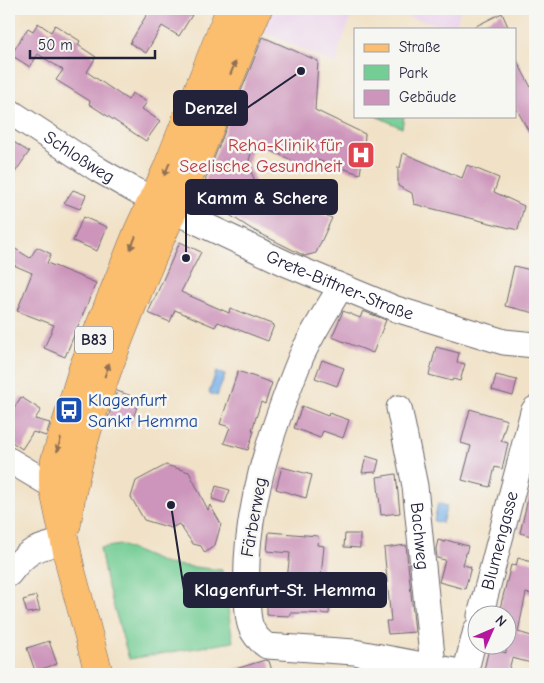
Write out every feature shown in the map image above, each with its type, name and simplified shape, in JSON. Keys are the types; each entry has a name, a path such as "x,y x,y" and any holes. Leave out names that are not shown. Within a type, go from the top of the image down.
{"main road":[{"name":"B83","path":"64,541 61,493 129,310 163,204 166,171 239,11"},
{"path":"64,541 99,674"}],"street":[{"name":"Schloßweg","path":"9,111 99,170 163,204"},
{"name":"Grete-Bittner-Straße","path":"163,204 340,288 396,309 473,333 504,342 535,345"},
{"name":"Färberweg","path":"340,288 302,357 275,426 260,478 249,529 246,564 248,617 251,630 258,640 267,646 354,652 465,673"},
{"name":"Bachweg","path":"399,408 415,486 433,666"},
{"name":"Blumengasse","path":"483,606 535,409"},
{"path":"9,460 61,493"},
{"path":"9,574 27,554 36,548 64,541"},
{"path":"465,673 469,656"}],"shaded area":[{"path":"270,9 355,9 339,48 337,65 259,30"},
{"path":"400,9 460,9 456,28 404,16"}],"green space":[{"path":"380,118 404,118 402,128"},
{"path":"121,545 166,564 222,570 233,642 129,659 106,580 100,548"}],"water":[{"path":"216,372 225,375 217,396 209,393"},
{"path":"438,503 447,506 442,523 434,521"}],"building":[{"path":"150,9 181,9 192,15 179,36 162,26 146,53 130,43"},
{"path":"502,13 509,28 472,28"},
{"path":"38,23 51,32 55,25 80,41 78,45 96,57 87,72 128,100 132,93 147,102 142,109 160,121 146,141 89,104 90,101 56,80 63,70 38,54 30,67 11,55 28,28 33,31"},
{"path":"263,37 318,61 315,110 365,134 360,174 314,159 309,168 254,143 248,164 258,189 332,218 316,253 305,256 253,230 214,205 207,198 204,191 206,178"},
{"path":"516,59 535,95 535,143 516,108"},
{"path":"9,139 29,152 9,181"},
{"path":"403,153 462,178 467,165 499,178 494,192 524,206 518,230 414,204 412,193 398,186 398,167 400,168"},
{"path":"73,190 86,195 80,209 64,203"},
{"path":"83,217 107,227 97,251 73,241"},
{"path":"180,242 201,252 181,292 229,313 230,308 274,325 268,341 218,322 215,327 175,310 170,322 148,313"},
{"path":"9,245 30,258 37,247 51,254 47,263 96,283 65,357 44,348 54,325 17,311 32,273 9,263"},
{"path":"514,266 535,271 535,313 505,306"},
{"path":"343,311 360,318 363,311 386,320 373,353 332,337"},
{"path":"436,347 459,353 457,362 465,364 460,381 453,379 452,381 429,375"},
{"path":"322,360 344,368 337,386 315,378"},
{"path":"238,371 272,383 265,404 261,402 248,450 224,443 230,427 220,424"},
{"path":"496,375 517,380 513,396 492,390"},
{"path":"117,391 140,399 130,426 108,418"},
{"path":"21,397 41,410 35,419 50,423 46,436 33,432 22,449 9,440 9,416"},
{"path":"302,406 328,416 329,413 349,420 343,438 323,431 320,438 294,428"},
{"path":"470,409 507,420 501,441 508,443 502,469 495,467 490,487 462,480 471,446 461,443"},
{"path":"366,456 379,460 376,472 362,473"},
{"path":"166,465 189,472 208,510 210,505 221,524 215,545 205,553 201,546 193,544 179,524 171,528 144,520 131,497 136,481"},
{"path":"282,467 312,475 306,498 276,489"},
{"path":"396,474 400,513 381,515 377,477"},
{"path":"216,486 230,490 225,503 212,499"},
{"path":"530,490 535,490 535,537 520,533"},
{"path":"269,532 318,536 317,545 324,546 319,598 330,598 329,614 290,613 290,616 267,615 267,595 272,595 272,588 286,588 290,553 267,551"},
{"path":"345,534 360,534 360,548 344,547"},
{"path":"438,540 445,542 446,540 468,546 463,565 471,567 465,589 439,582 445,560 437,558"},
{"path":"406,545 415,632 388,634 386,621 391,621 384,548"},
{"path":"518,558 535,563 535,595 526,593 518,632 535,637 535,664 512,658 508,674 502,674 484,670 487,656 516,656 516,606 501,606 511,565 516,566"},
{"path":"36,596 40,611 27,613 23,600"},
{"path":"49,641 57,664 35,671 27,648"},
{"path":"265,660 269,661 273,674 230,674 229,671"}],"place":[{"name":"Denzel","path":"301,71"},
{"name":"Reha-Klinik für Seelische Gesundheit","path":"361,155"},
{"name":"Kamm & Schere","path":"186,258"},
{"name":"Klagenfurt Sankt Hemma","path":"69,410"},
{"name":"Klagenfurt-St. Hemma","path":"171,505"}]}
